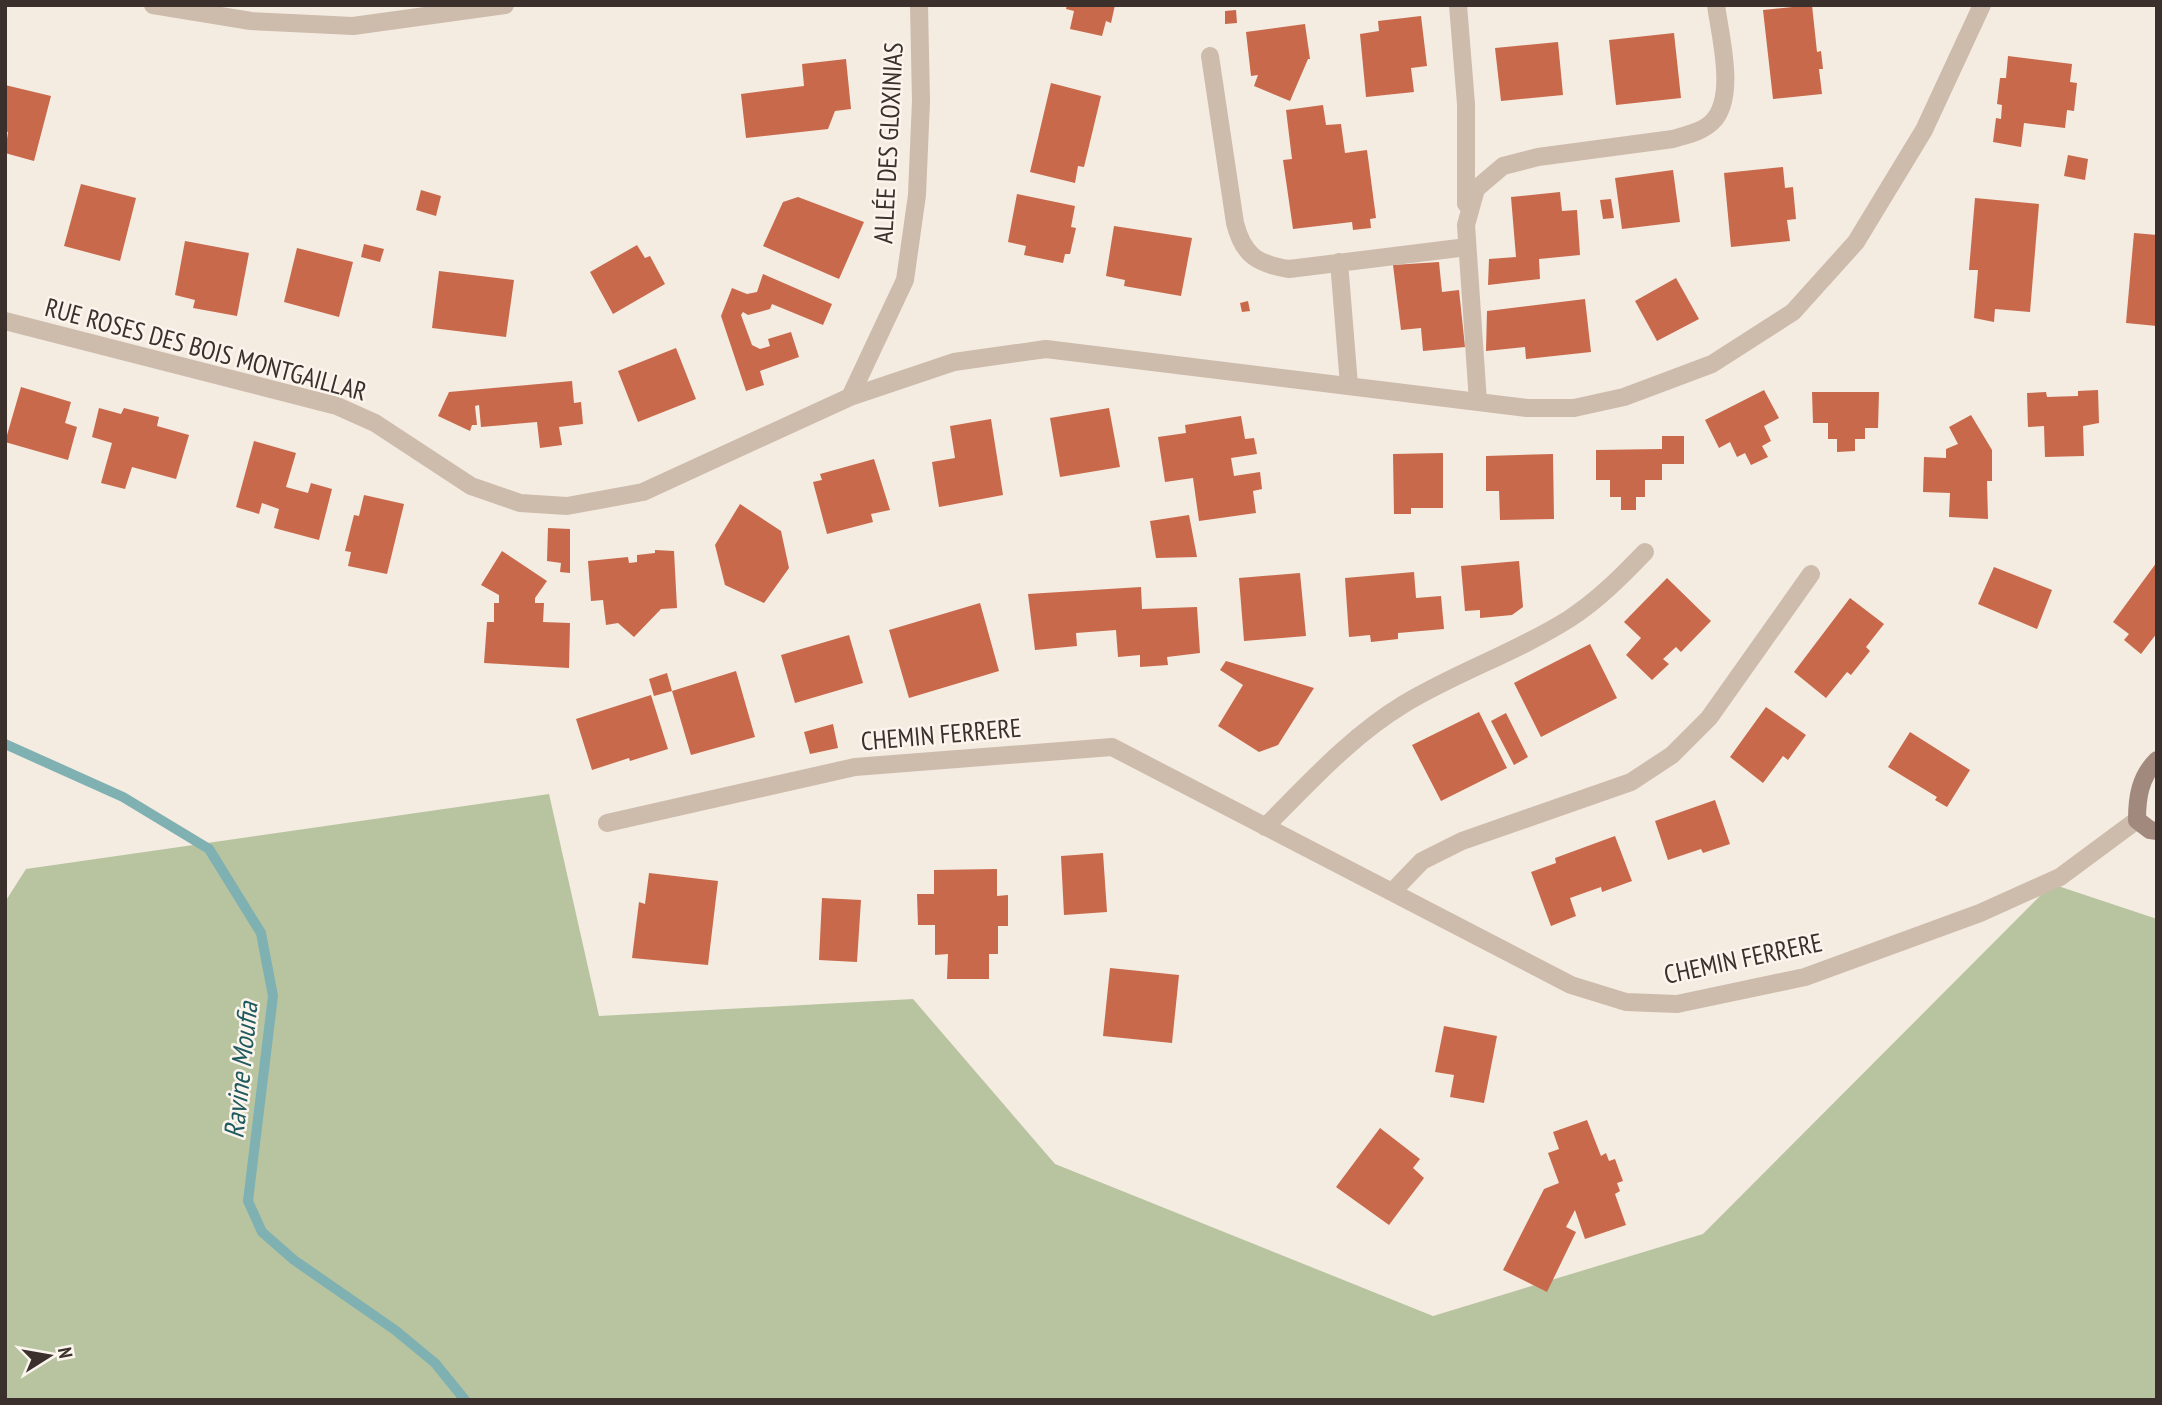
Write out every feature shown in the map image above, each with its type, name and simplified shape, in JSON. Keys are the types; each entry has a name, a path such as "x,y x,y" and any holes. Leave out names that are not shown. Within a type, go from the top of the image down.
{"street":[{"path":"153,5 251,22 353,26 505,5"},
{"name":"ALLÉE DES GLOXINIAS","path":"850,397 905,280 917,195 921,102 919,5"},
{"path":"1458,5 1466,104 1467,247 1478,402"},
{"path":"1466,225 1476,189 1503,166 1538,157 1673,139 1693,134 1712,122 1723,107 1726,82 1716,5"},
{"name":"RUE ROSES DES BOIS MONTGAILLAR","path":"5,321 337,406 375,423 471,486 508,499 543,506 567,506 643,492 850,397 954,362 1046,349 1527,408 1574,408 1624,397 1712,364 1793,312 1856,242 1924,130 1982,5"},
{"path":"1210,56 1240,243 1253,256 1269,266 1289,268 1467,247"},
{"path":"1339,262 1349,385"},
{"path":"1265,827 1350,744 1402,705 1454,676 1529,642 1569,618 1605,593 1645,552"},
{"path":"1392,892 1422,861 1462,841 1631,782 1672,755 1709,718 1811,574"},
{"name":"CHEMIN FERRERE","path":"607,823 855,767 1112,747 1570,985 1626,1002 1677,1003 1805,977 1980,913 2060,877 2137,820"},
{"path":"2157,760 2146,771 2137,796 2137,820 2150,830 2157,831"}],"green space":[{"path":"549,794 599,1016 913,999 1055,1164 1433,1316 1703,1234 2052,884 2157,919 2157,1400 5,1400 5,902 26,869"}],"building":[{"path":"1067,5 1115,5 1111,23 1106,21 1102,36 1070,29 1074,11 1066,9"},
{"path":"1812,5 1817,52 1821,51 1823,69 1819,69 1822,94 1773,99 1763,10"},
{"path":"1236,10 1237,23 1225,24 1225,11"},
{"path":"1421,16 1427,66 1411,68 1414,92 1366,97 1360,34 1379,31 1378,21"},
{"path":"1305,24 1310,59 1290,101 1254,86 1258,75 1251,76 1246,32"},
{"path":"1674,33 1681,98 1616,105 1609,40"},
{"path":"1558,42 1563,95 1501,101 1495,48"},
{"path":"2008,56 2072,64 2070,82 2077,83 2074,111 2067,110 2065,128 2024,123 2021,147 1993,142 1996,118 2001,119 2002,105 1997,104 2000,78 2006,78"},
{"path":"846,59 851,109 835,111 828,129 746,138 741,94 804,86 802,64"},
{"path":"1051,83 1101,96 1084,167 1078,166 1075,183 1030,172"},
{"path":"5,85 51,96 34,161 5,153 8,132 5,131"},
{"path":"1323,105 1326,125 1341,124 1345,153 1367,150 1376,218 1370,219 1371,228 1353,230 1352,222 1293,229 1283,160 1292,159 1286,110"},
{"path":"2068,155 2088,159 2085,180 2064,176"},
{"path":"1783,167 1785,188 1793,187 1796,219 1787,220 1790,241 1731,247 1724,173"},
{"path":"1673,170 1680,222 1622,229 1615,178"},
{"path":"81,184 136,198 120,261 64,246"},
{"path":"421,190 441,196 436,216 416,210"},
{"path":"1560,192 1562,211 1577,210 1580,255 1539,259 1540,279 1488,285 1489,259 1516,257 1511,197"},
{"path":"1017,194 1075,206 1071,227 1076,228 1070,254 1065,254 1063,263 1024,255 1026,246 1008,242"},
{"path":"798,197 864,222 839,279 763,246 783,202"},
{"path":"1975,198 2039,204 2030,312 1995,309 1994,322 1974,318 1978,270 1969,270"},
{"path":"1611,199 1614,218 1603,219 1600,200"},
{"path":"1114,226 1192,238 1181,296 1124,286 1125,280 1106,276"},
{"path":"2134,233 2157,235 2157,326 2126,323"},
{"path":"185,241 249,253 237,316 193,308 195,300 175,295"},
{"path":"364,244 384,249 380,262 361,257"},
{"path":"637,245 645,258 650,256 665,284 613,314 590,272"},
{"path":"297,248 353,262 339,317 284,302"},
{"path":"1439,262 1442,292 1459,290 1465,347 1423,351 1421,328 1401,330 1393,265"},
{"path":"439,271 514,280 506,337 432,328"},
{"path":"763,274 832,304 823,325 772,304 770,309 748,315 743,312 741,315 752,345 760,349 770,346 768,339 791,332 799,357 760,371 764,385 746,391 721,316 732,288 747,294 757,292"},
{"path":"1676,278 1699,319 1657,341 1635,301"},
{"path":"1585,299 1591,352 1526,359 1525,347 1486,351 1487,311"},
{"path":"1248,301 1250,311 1242,312 1240,303"},
{"path":"676,348 696,399 638,422 618,371"},
{"path":"572,381 574,403 581,402 583,424 559,427 562,445 540,448 537,422 481,427 479,405 475,406 477,425 472,425 470,431 438,416 449,392"},
{"path":"21,387 71,402 65,423 77,427 68,460 5,442"},
{"path":"1764,390 1779,418 1764,426 1771,441 1762,446 1768,457 1751,465 1745,453 1737,457 1730,442 1719,448 1705,420"},
{"path":"2098,390 2099,423 2083,426 2084,456 2045,457 2044,426 2028,427 2027,393 2046,392 2047,397 2078,396 2078,391"},
{"path":"1812,392 1879,392 1878,428 1865,428 1865,439 1855,439 1855,451 1837,452 1837,439 1828,439 1828,423 1813,423"},
{"path":"99,408 121,414 124,408 159,417 157,426 189,435 176,479 132,467 125,489 101,483 112,443 92,437"},
{"path":"1109,408 1120,467 1060,477 1050,418"},
{"path":"1971,415 1992,450 1992,481 1987,481 1988,519 1949,517 1950,493 1923,492 1924,457 1946,458 1946,449 1958,444 1949,427"},
{"path":"1241,416 1245,439 1254,438 1257,454 1231,458 1234,476 1260,472 1262,489 1253,491 1256,513 1199,521 1193,478 1165,482 1158,437 1186,433 1185,425"},
{"path":"991,419 1003,495 939,507 932,462 955,458 950,426"},
{"path":"1662,436 1684,436 1684,464 1662,464 1662,480 1645,480 1645,497 1636,497 1636,510 1621,510 1621,497 1610,497 1610,480 1596,480 1596,450 1662,449"},
{"path":"254,441 296,453 286,487 308,493 311,483 332,489 319,540 274,528 279,509 262,503 259,514 236,507"},
{"path":"1443,453 1443,508 1411,508 1411,514 1394,514 1393,454"},
{"path":"1553,454 1554,519 1500,520 1499,491 1486,491 1486,456"},
{"path":"874,459 890,510 871,514 873,522 827,534 813,482 822,480 820,474"},
{"path":"364,495 404,504 387,574 348,566 351,552 345,551 354,515 359,516"},
{"path":"740,504 781,531 789,568 764,603 725,585 715,545"},
{"path":"1189,515 1197,557 1156,558 1150,521"},
{"path":"548,528 570,529 570,573 560,572 561,563 547,561"},
{"path":"655,550 674,551 677,608 661,609 634,637 618,623 606,625 603,600 591,601 588,561 628,557 629,563 637,562 637,555 655,553"},
{"path":"502,551 547,581 535,598 535,603 544,603 543,622 570,623 569,668 484,663 487,622 494,622 494,603 499,603 499,595 481,585"},
{"path":"1519,561 1523,607 1512,615 1480,618 1480,610 1465,611 1461,566"},
{"path":"2157,562 2157,633 2141,654 2124,640 2129,634 2113,622"},
{"path":"1994,567 2052,590 2037,629 1978,604"},
{"path":"1414,572 1416,598 1441,596 1444,629 1398,633 1398,639 1371,642 1370,635 1349,637 1345,578"},
{"path":"1300,573 1306,636 1244,641 1239,578"},
{"path":"1667,578 1711,621 1681,652 1676,647 1663,659 1669,664 1652,680 1626,655 1641,638 1624,622"},
{"path":"1141,587 1142,609 1197,607 1200,653 1167,657 1168,665 1140,667 1140,655 1118,657 1116,630 1076,633 1077,646 1035,650 1028,594"},
{"path":"1850,598 1884,624 1866,647 1870,651 1851,675 1847,672 1826,698 1794,672"},
{"path":"980,603 999,671 909,698 889,630"},
{"path":"849,635 863,683 795,703 781,655"},
{"path":"1590,644 1617,698 1541,737 1514,683"},
{"path":"1226,661 1314,688 1278,745 1259,752 1218,726 1243,685 1220,670"},
{"path":"736,671 755,737 691,755 672,691"},
{"path":"667,673 672,691 654,696 649,679"},
{"path":"651,695 668,749 592,770 576,719"},
{"path":"1766,707 1806,735 1788,760 1783,756 1763,783 1730,757"},
{"path":"1479,712 1507,768 1441,801 1412,745"},
{"path":"1506,713 1528,757 1514,765 1491,721"},
{"path":"833,724 838,748 810,754 804,732"},
{"path":"1910,732 1970,770 1947,807 1935,800 1937,797 1888,767"},
{"path":"1715,800 1730,844 1703,853 1701,849 1668,860 1655,821"},
{"path":"1615,836 1632,881 1602,892 1601,887 1570,898 1576,916 1551,926 1531,872 1556,863 1555,858"},
{"path":"1103,853 1107,912 1064,915 1061,856"},
{"path":"997,869 997,896 1008,895 1008,926 998,926 998,954 989,954 989,979 947,979 948,954 935,955 935,925 918,925 917,894 934,894 934,870"},
{"path":"649,873 718,881 708,965 632,958 639,902 645,904"},
{"path":"822,898 861,900 857,962 819,960"},
{"path":"1110,968 1179,975 1172,1043 1103,1036"},
{"path":"1444,1026 1497,1036 1484,1103 1450,1097 1454,1075 1435,1072"},
{"path":"1587,1120 1601,1156 1606,1153 1609,1161 1615,1159 1623,1181 1617,1183 1620,1191 1615,1194 1626,1225 1585,1239 1575,1210 1566,1227 1576,1232 1547,1292 1503,1270 1544,1189 1559,1183 1548,1153 1559,1149 1553,1132"},
{"path":"1380,1128 1420,1159 1413,1168 1424,1178 1389,1225 1336,1187"}],"waterway":[{"name":"Ravine Moufia","path":"5,744 123,797 209,849 261,933 273,996 248,1201 262,1232 294,1260 395,1330 435,1363 465,1400"}]}
